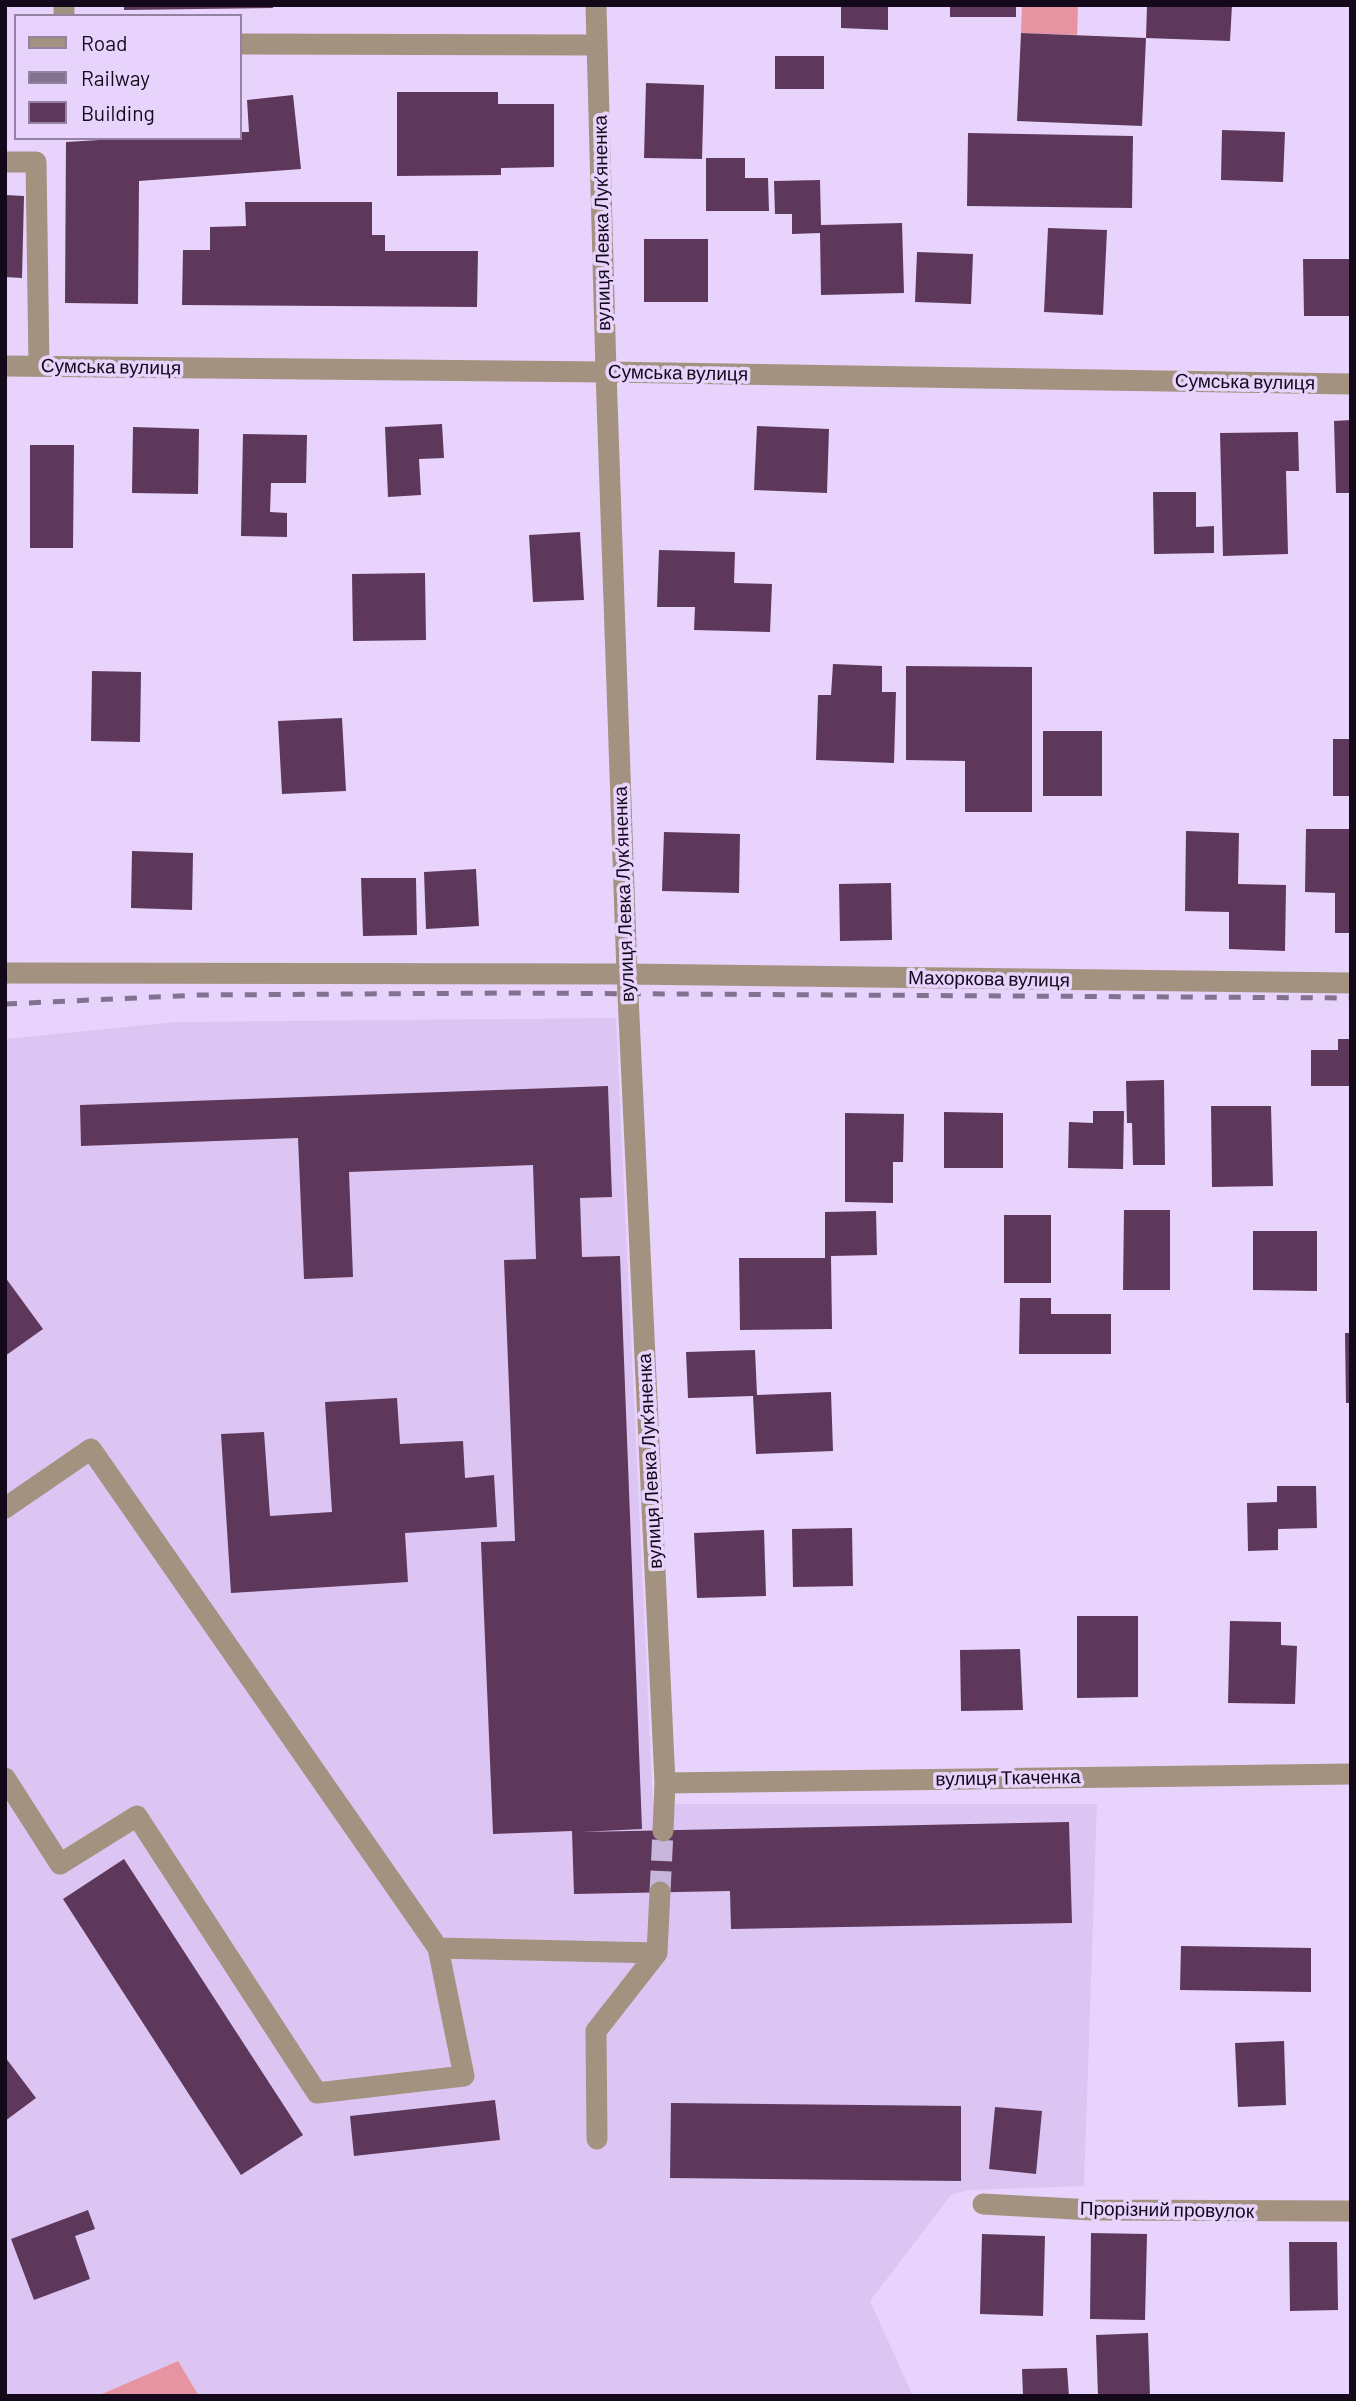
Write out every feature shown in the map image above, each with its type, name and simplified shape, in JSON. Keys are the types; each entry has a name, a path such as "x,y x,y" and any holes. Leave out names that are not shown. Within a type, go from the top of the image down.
{"street":[{"name":"вулиця Левка Лукʼяненка","path":"596,5 626,974 665,1783 663,1831"},
{"path":"242,44 597,45"},
{"path":"5,162 36,162 39,366"},
{"name":"Сумська вулиця","path":"5,366 1351,384"},
{"name":"Махоркова вулиця","path":"5,972 626,974 1351,984"},
{"path":"5,1508 91,1448 438,1948 464,2076 317,2092 137,1816 60,1864 5,1778"},
{"name":"вулиця Ткаченка","path":"665,1783 1351,1774"},
{"path":"597,2139 596,2031 657,1953 660,1892"},
{"path":"438,1948 657,1953"},
{"name":"Прорізний провулок","path":"983,2204 1092,2210 1351,2211"}],"shaded area":[{"path":"1022,5 1078,5 1077,35 1021,33"},
{"path":"616,1018 653,1804 1097,1804 1084,2186 969,2190 951,2195 870,2301 913,2396 199,2396 177,2361 97,2396 5,2396 5,1039 175,1022"},
{"path":"178,2361 199,2396 97,2396"}],"building":[{"path":"124,5 273,5 273,8 124,10"},
{"path":"841,5 888,5 888,30 841,28"},
{"path":"950,5 1016,5 1016,17 950,17"},
{"path":"1147,5 1232,5 1230,41 1146,38"},
{"path":"1021,33 1146,38 1142,126 1017,121"},
{"path":"775,56 824,56 824,89 775,89"},
{"path":"646,83 704,85 702,159 644,158"},
{"path":"397,92 498,92 498,104 554,104 554,167 501,168 501,175 397,176"},
{"path":"293,95 301,169 139,181 138,304 65,303 66,142 242,140 242,132 249,132 247,100"},
{"path":"1222,130 1285,132 1283,182 1221,180"},
{"path":"968,133 1133,136 1132,208 967,206"},
{"path":"706,158 745,158 745,178 768,178 769,211 706,211"},
{"path":"820,180 821,225 902,223 904,293 821,295 820,233 792,234 792,214 775,214 774,181"},
{"path":"5,195 24,196 22,278 5,277"},
{"path":"245,202 372,202 372,235 385,235 385,251 478,251 477,307 182,305 183,250 210,250 210,227 246,226"},
{"path":"1048,228 1107,230 1103,315 1044,312"},
{"path":"644,239 708,239 708,302 644,302"},
{"path":"917,252 973,254 971,304 915,302"},
{"path":"1303,259 1351,259 1351,316 1304,316"},
{"path":"1351,420 1351,493 1336,493 1334,421"},
{"path":"442,424 444,458 419,459 421,495 388,497 385,427"},
{"path":"757,426 829,429 827,493 754,490"},
{"path":"133,427 199,429 198,494 132,493"},
{"path":"1298,432 1299,471 1286,471 1288,554 1223,556 1220,433"},
{"path":"243,434 307,435 306,483 271,483 270,512 287,513 287,537 241,536"},
{"path":"30,445 74,445 73,548 30,548"},
{"path":"1153,492 1196,492 1196,527 1214,526 1214,553 1154,554"},
{"path":"580,532 584,600 533,602 529,535"},
{"path":"659,550 735,552 734,583 772,584 770,632 694,630 695,607 657,607"},
{"path":"425,573 426,640 353,641 352,574"},
{"path":"833,664 882,666 882,692 896,692 894,763 816,760 818,695 831,695"},
{"path":"906,666 1032,667 1032,812 965,812 965,761 906,760"},
{"path":"92,671 141,672 140,742 91,741"},
{"path":"342,718 346,791 282,794 278,721"},
{"path":"1043,731 1102,731 1102,796 1043,796"},
{"path":"1333,739 1351,739 1351,796 1333,796"},
{"path":"1306,829 1351,829 1351,933 1335,933 1335,893 1305,892"},
{"path":"1186,831 1239,833 1238,884 1286,885 1285,951 1229,949 1229,912 1185,911"},
{"path":"664,832 740,834 739,893 662,891"},
{"path":"132,851 193,853 192,910 131,908"},
{"path":"476,869 479,926 426,929 424,872"},
{"path":"361,878 416,878 417,935 363,936"},
{"path":"891,883 892,940 840,941 839,884"},
{"path":"1338,1039 1351,1039 1351,1086 1311,1086 1311,1050 1338,1050"},
{"path":"1164,1080 1165,1165 1133,1165 1132,1123 1127,1123 1126,1081"},
{"path":"608,1086 612,1197 580,1198 582,1257 620,1256 642,1829 581,1832 1069,1822 1072,1923 731,1929 730,1891 574,1894 572,1831 493,1834 481,1542 515,1541 504,1260 536,1259 533,1165 349,1172 353,1277 304,1279 298,1138 81,1146 80,1105"},
{"path":"1211,1106 1271,1106 1273,1186 1212,1187"},
{"path":"1093,1111 1124,1111 1123,1169 1068,1168 1069,1122 1093,1123"},
{"path":"944,1112 1003,1113 1003,1168 944,1168"},
{"path":"845,1113 904,1114 903,1162 893,1162 893,1203 845,1202"},
{"path":"1124,1210 1170,1210 1170,1290 1123,1290"},
{"path":"876,1211 877,1255 831,1256 832,1329 740,1330 739,1258 825,1258 825,1212"},
{"path":"1004,1215 1051,1215 1051,1283 1004,1283"},
{"path":"1253,1231 1317,1231 1317,1291 1253,1290"},
{"path":"5,1277 43,1329 5,1356"},
{"path":"1020,1298 1051,1298 1051,1314 1111,1314 1111,1354 1019,1354"},
{"path":"1345,1333 1351,1333 1351,1403 1346,1403"},
{"path":"755,1350 757,1395 831,1392 833,1451 756,1454 753,1396 688,1398 686,1352"},
{"path":"397,1398 400,1444 463,1441 465,1478 494,1475 497,1527 405,1533 408,1582 231,1593 221,1434 264,1432 270,1516 332,1512 325,1402"},
{"path":"1277,1486 1316,1486 1317,1528 1278,1529 1278,1550 1248,1551 1247,1503 1277,1502"},
{"path":"852,1528 853,1586 793,1587 792,1529"},
{"path":"764,1530 766,1596 697,1598 694,1533"},
{"path":"1077,1616 1138,1616 1138,1697 1077,1698"},
{"path":"1230,1621 1281,1622 1281,1645 1297,1646 1295,1704 1228,1703"},
{"path":"1020,1649 1023,1710 961,1711 960,1650"},
{"path":"124,1859 303,2135 241,2175 63,1899"},
{"path":"1181,1946 1311,1948 1311,1992 1180,1990"},
{"path":"1284,2041 1286,2105 1238,2107 1235,2043"},
{"path":"5,2057 36,2098 5,2121"},
{"path":"495,2100 500,2140 354,2156 350,2116"},
{"path":"671,2103 961,2106 961,2181 670,2178"},
{"path":"995,2107 1042,2111 1036,2174 989,2169"},
{"path":"88,2210 95,2229 75,2236 90,2279 34,2300 11,2239"},
{"path":"1091,2233 1147,2234 1145,2320 1090,2319"},
{"path":"982,2234 1045,2236 1043,2316 980,2314"},
{"path":"1289,2242 1337,2242 1338,2310 1290,2311"},
{"path":"1148,2333 1150,2396 1098,2396 1096,2335"},
{"path":"1067,2368 1069,2396 1023,2396 1022,2369"}],"tunnel":[{"path":"660,1892 663,1831"}],"railway":[{"path":"5,1004 199,995 509,993 1351,998"}]}
